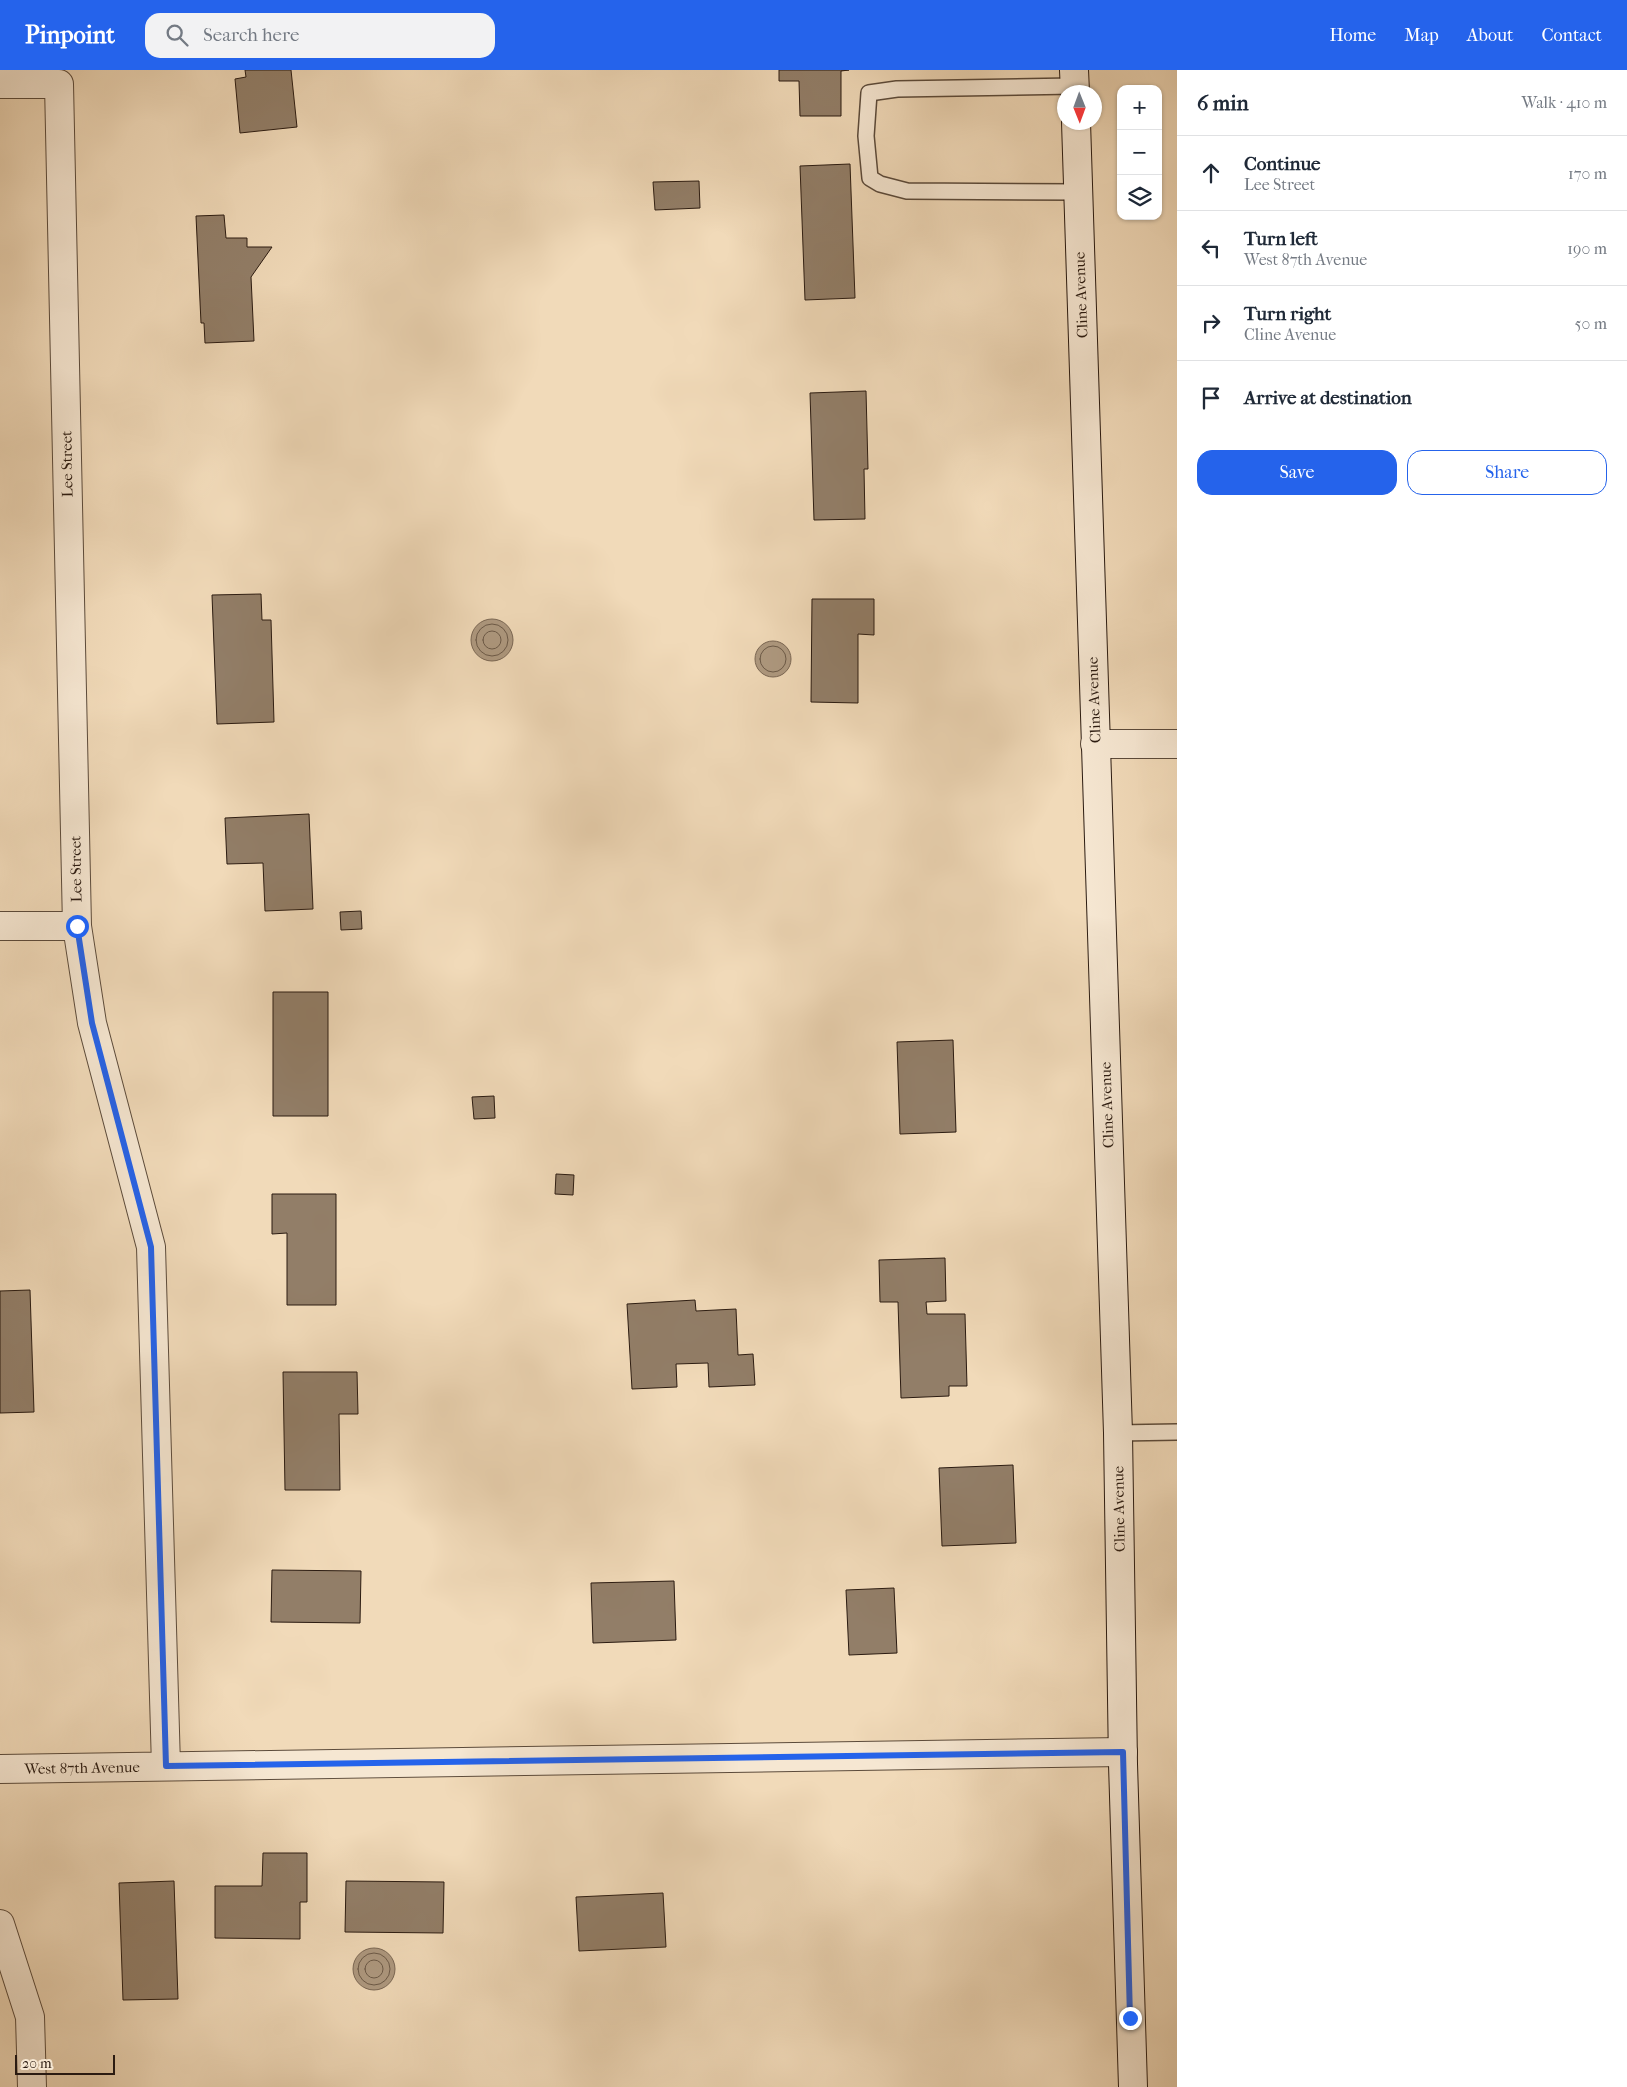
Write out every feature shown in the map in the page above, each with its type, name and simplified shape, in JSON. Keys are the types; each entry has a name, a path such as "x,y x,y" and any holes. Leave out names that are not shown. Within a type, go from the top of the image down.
{"street":[{"name":"Lee Street","path":"0,84 58,84 77,926 92,1023 151,1247 166,1766"},
{"name":"Cline Avenue","path":"1076,130 1118,1433 1123,1752 1133,2087"},
{"path":"1095,744 1177,744"},
{"path":"0,926 77,926"},
{"name":"West 87th Avenue","path":"0,1769 1123,1752"},
{"path":"0,1924 30,2017 32,2087"}],"lane":[{"path":"1074,83 897,89 869,92 866,136 870,178 880,184 898,189 907,191 1078,192"},
{"path":"1118,1433 1177,1432"}],"water":[{"path":"492,619 507,625 513,640 507,655 492,661 477,655 471,640 477,625"},
{"path":"773,641 786,646 791,659 786,672 773,677 760,672 755,659 760,646"},
{"path":"374,1948 389,1954 395,1969 389,1984 374,1990 359,1984 353,1969 359,1954"}],"building":[{"path":"245,70 291,70 297,127 240,133 235,79 246,77"},
{"path":"779,70 849,70 841,71 841,116 800,116 799,81 779,81"},
{"path":"850,164 855,298 805,300 800,166"},
{"path":"699,181 700,208 655,210 653,182"},
{"path":"224,215 226,238 247,238 247,247 272,247 251,277 254,341 205,343 204,323 201,323 196,216"},
{"path":"866,391 868,469 864,469 865,519 814,520 810,393"},
{"path":"261,594 262,620 271,620 274,722 217,724 212,595"},
{"path":"812,599 874,599 874,635 858,634 858,703 811,702"},
{"path":"309,814 313,909 265,911 263,863 227,864 225,818"},
{"path":"361,911 362,929 341,930 340,912"},
{"path":"273,992 328,992 328,1116 273,1116"},
{"path":"953,1040 956,1132 900,1134 897,1042"},
{"path":"494,1096 495,1118 474,1119 472,1097"},
{"path":"556,1174 574,1175 573,1195 555,1194"},
{"path":"272,1194 336,1194 336,1305 287,1305 287,1233 272,1234"},
{"path":"945,1258 946,1301 926,1302 927,1314 965,1314 967,1386 949,1386 949,1396 901,1398 898,1302 880,1302 879,1260"},
{"path":"30,1290 34,1412 0,1413 0,1291"},
{"path":"695,1300 696,1311 736,1309 738,1355 753,1354 755,1385 709,1387 708,1363 676,1364 677,1387 632,1389 627,1304"},
{"path":"283,1372 357,1372 358,1414 339,1414 340,1490 285,1490"},
{"path":"1013,1465 1016,1543 942,1546 939,1468"},
{"path":"272,1570 361,1571 360,1623 271,1622"},
{"path":"674,1581 676,1640 593,1643 591,1583"},
{"path":"894,1588 897,1653 849,1655 846,1590"},
{"path":"263,1853 307,1853 307,1902 300,1902 300,1939 215,1938 215,1886 262,1886"},
{"path":"174,1881 178,1999 123,2000 119,1883"},
{"path":"346,1881 444,1882 443,1933 345,1932"},
{"path":"663,1893 666,1947 579,1951 576,1897"}],"route":[{"path":"77,926 92,1023 151,1247 166,1766 1123,1752 1130,2018"}]}
